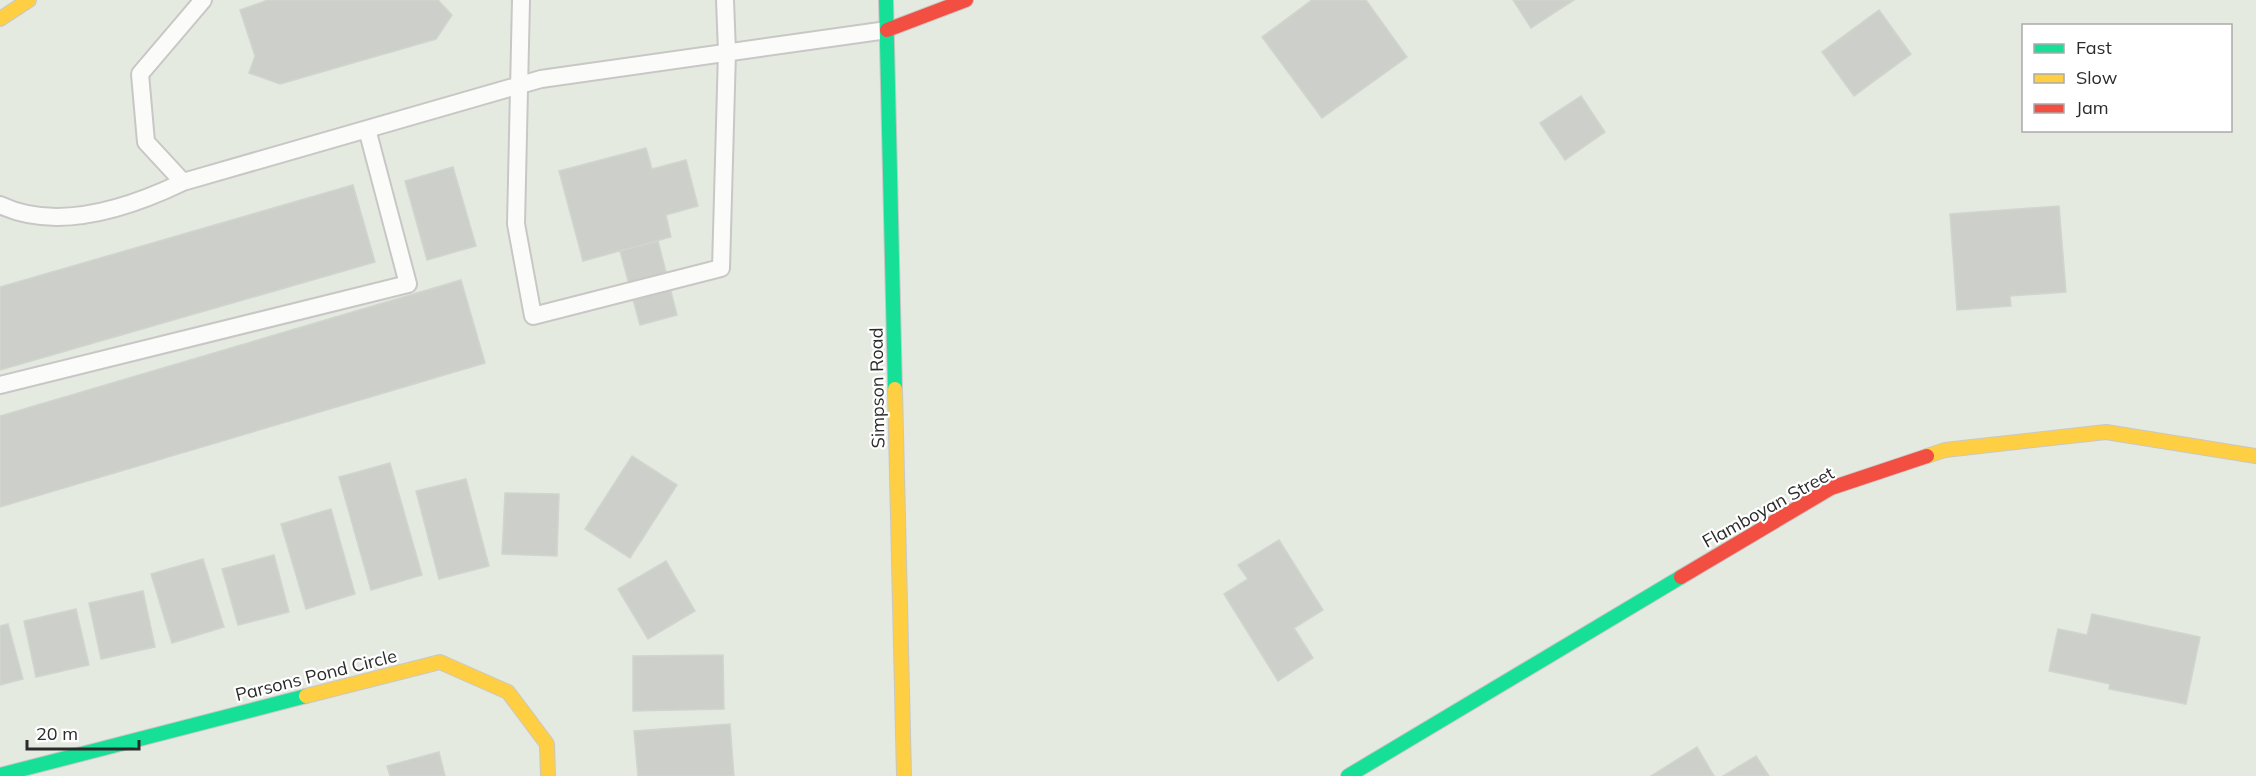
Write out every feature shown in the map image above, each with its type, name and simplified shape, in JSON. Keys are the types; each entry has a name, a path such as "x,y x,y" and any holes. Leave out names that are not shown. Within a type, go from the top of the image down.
{"street":[{"path":"0,19 21,8 29,0"},
{"name":"Simpson Road","path":"886,0 904,776"},
{"path":"887,30 966,0"},
{"name":"Flamboyan Street","path":"1348,776 1831,488 1945,450 2106,432 2256,456"},
{"name":"Parsons Pond Circle","path":"0,775 440,662 508,692 547,744 548,776"}],"lane":[{"path":"183,182 146,142 140,74 202,0"},
{"path":"521,0 516,224 533,316 721,268 727,52 725,0"},
{"path":"0,205 29,215 52,219 140,203 183,182 541,79 887,30"},
{"path":"0,385 408,284 367,129"}],"building":[{"path":"268,0 438,0 452,15 436,39 280,84 249,73 255,56 240,10"},
{"path":"1312,0 1366,0 1407,57 1322,118 1262,37"},
{"path":"1513,0 1574,0 1531,28"},
{"path":"1879,10 1911,54 1854,96 1822,52"},
{"path":"1581,96 1605,132 1565,160 1540,123"},
{"path":"646,148 652,169 686,160 698,206 666,215 671,237 583,261 559,171"},
{"path":"453,167 476,246 427,260 405,181"},
{"path":"353,185 375,262 0,370 0,287"},
{"path":"2059,206 2066,292 2010,296 2011,306 1957,310 1950,214"},
{"path":"658,241 677,315 640,325 620,251"},
{"path":"461,280 485,363 0,507 0,416"},
{"path":"632,456 677,485 630,558 585,529"},
{"path":"390,463 422,575 371,590 339,477"},
{"path":"466,479 489,566 439,579 416,491"},
{"path":"505,493 559,494 557,556 502,554"},
{"path":"331,509 355,594 306,609 281,524"},
{"path":"1279,540 1323,610 1294,628 1313,658 1278,681 1224,594 1248,579 1238,565"},
{"path":"274,555 289,612 238,625 222,569"},
{"path":"203,559 224,627 172,643 151,574"},
{"path":"666,561 695,611 648,639 618,589"},
{"path":"143,591 155,647 101,659 89,603"},
{"path":"76,609 89,665 36,677 24,621"},
{"path":"2092,614 2200,637 2186,704 2109,689 2110,684 2049,671 2058,629 2087,635"},
{"path":"8,624 23,679 0,685 0,626"},
{"path":"723,655 724,709 633,711 633,656"},
{"path":"730,724 734,776 638,776 634,731"},
{"path":"1697,747 1714,776 1651,776"},
{"path":"439,752 445,776 390,776 387,766"},
{"path":"1756,756 1769,776 1723,776"}],"traffic: fast":[{"path":"886,0 895,389"},
{"path":"1348,776 1681,577"},
{"path":"0,775 306,696"}],"traffic: slow":[{"path":"0,19 29,0"},
{"path":"895,389 904,776"},
{"path":"1927,456 1945,450 2106,432 2256,456"},
{"path":"306,696 440,662 508,692 547,744 548,776"}],"traffic: jam":[{"path":"887,30 966,0"},
{"path":"1681,577 1831,488 1927,456"}]}
